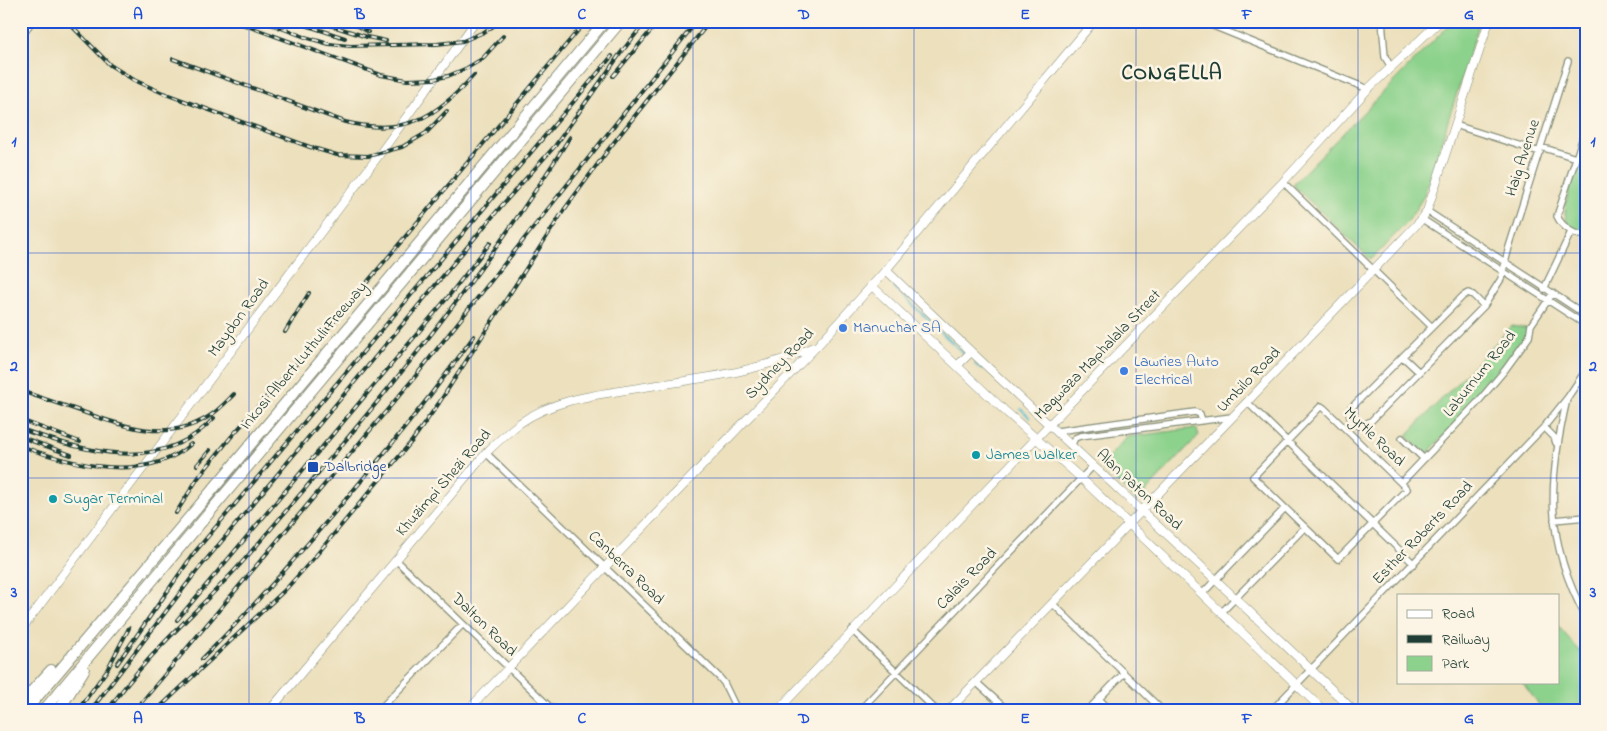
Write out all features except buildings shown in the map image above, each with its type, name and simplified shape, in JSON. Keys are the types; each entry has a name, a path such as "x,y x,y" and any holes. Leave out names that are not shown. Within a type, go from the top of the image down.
{"highway":[{"name":"Inkosi Albert Luthuli Freeway","path":"26,710 604,21"},
{"name":"Inkosi Albert Luthuli Freeway","path":"44,710 622,21"},
{"path":"21,702 98,624"},
{"path":"59,710 78,681 92,653"}],"street":[{"path":"21,37 32,21"},
{"name":"Maydon Road","path":"21,630 379,155 476,21"},
{"name":"Sydney Road","path":"468,710 818,345 886,270 1094,21"},
{"path":"1201,21 1368,89"},
{"path":"1382,21 1384,57 1392,67"},
{"name":"Magwaza Maphalala Street","path":"778,710 852,630 1283,182 1368,89 1440,21"},
{"name":"Umbilo Road","path":"949,710 1422,219 1427,211 1489,21"},
{"name":"Haig Avenue","path":"1403,357 1351,408 1349,417 1354,424 1361,426 1371,421 1484,306 1499,284 1568,61"},
{"path":"1455,125 1576,158"},
{"path":"1586,128 1558,216 1571,232 1586,236"},
{"path":"1283,182 1432,328"},
{"path":"1427,211 1586,315"},
{"path":"1422,219 1586,325"},
{"path":"1541,295 1571,232"},
{"path":"1457,241 1462,234"},
{"name":"Alan Paton Road","path":"886,270 970,352 1142,510 1353,710"},
{"name":"Alan Paton Road","path":"871,286 1036,439 1081,478 1323,710"},
{"name":"Laburnum Road","path":"1402,482 1477,403 1505,370 1529,337 1531,325 1553,293"},
{"path":"1419,372 1403,357 1465,294 1473,295 1484,306"},
{"name":"Khuzimpi Shezi Road","path":"270,710 486,453 521,422 566,402 593,395 745,371 784,360 818,345"},
{"path":"958,366 970,352"},
{"name":"Esther Roberts Road","path":"1272,710 1544,427 1586,370"},
{"path":"1568,396 1557,446 1553,480 1554,520 1564,568 1586,617"},
{"path":"1247,402 1414,564"},
{"name":"Myrtle Road","path":"1322,406 1402,482 1407,488 1406,490 1338,559 1284,509 1253,477 1322,406"},
{"path":"1057,431 1197,412 1200,414 1202,421"},
{"path":"1071,446 1076,438 1080,436 1232,417"},
{"path":"1146,420 1147,428"},
{"path":"1131,422 1132,430"},
{"path":"1544,427 1554,437 1557,446"},
{"path":"1402,438 1424,459"},
{"name":"Canberra Road","path":"486,453 719,677 724,683 737,710"},
{"name":"Calais Road","path":"860,710 1093,466"},
{"path":"1202,594 1284,509"},
{"path":"1554,520 1586,517"},
{"path":"1222,613 1304,528"},
{"name":"Dalton Road","path":"396,560 553,710"},
{"path":"1052,603 1162,710"},
{"path":"379,710 463,624"},
{"path":"852,630 936,710"},
{"path":"1088,710 1124,673"},
{"path":"976,682 1007,710"},
{"path":"1099,699 1110,710"},
{"path":"276,702 284,710"}],"green space":[{"path":"1453,21 1480,21 1424,196 1409,220 1370,259 1295,187 1294,183"},
{"path":"1586,139 1586,230 1576,232 1568,223 1565,212 1570,185"},
{"path":"1512,326 1526,328 1529,331 1528,335 1492,382 1426,455 1406,436"},
{"path":"1196,428 1199,435 1137,501 1100,466 1127,437"},
{"path":"1560,628 1586,658 1586,710 1543,710 1524,684 1560,684"}],"waterway":[{"path":"894,287 964,354"},
{"path":"975,364 982,370"},
{"path":"1021,409 1030,418"}],"railway":[{"path":"67,21 110,65 134,80 163,93 310,147 337,155 368,156 402,147 426,133 447,111"},
{"path":"234,21 381,75 407,80 434,79 448,76 467,68 482,59 503,36"},
{"path":"262,21 329,44 350,46 437,44 463,41 484,32 501,21"},
{"path":"293,21 345,38"},
{"path":"317,21 386,41"},
{"path":"348,21 368,32"},
{"path":"176,513 198,478 231,437 343,311 586,21"},
{"path":"91,710 196,572 503,204 555,146 620,54 646,21"},
{"path":"613,76 659,21"},
{"path":"135,710 414,378 697,21"},
{"path":"157,710 286,589 412,441 439,403 564,210 611,146 710,21"},
{"path":"117,664 194,553 612,56"},
{"path":"173,59 345,122 366,126 385,127 401,125 432,113 446,103 474,75"},
{"path":"108,710 123,689 157,651 245,559 416,354 496,248 570,137"},
{"path":"177,620 448,297 490,243"},
{"path":"285,332 309,293"},
{"path":"202,659 238,622 358,485 426,401 474,336"},
{"path":"21,391 114,423 146,430 177,429 193,425 219,409 234,394"},
{"path":"21,429 96,451 122,454 147,453 170,447 193,436 214,418"},
{"path":"21,420 80,442"},
{"path":"21,437 71,455"},
{"path":"21,446 85,464 131,467 153,464 173,456 191,444"},
{"path":"197,465 210,450"},
{"path":"78,710 107,670 129,628"}],"place":[{"name":"Manuchar SA","path":"843,328"},
{"name":"Lawries Auto Electrical","path":"1124,371"},
{"name":"James Walker","path":"976,455"},
{"name":"Dalbridge","path":"313,467"},
{"name":"Sugar Terminal","path":"53,499"}],"district":[{"name":"CONGELLA","path":"1172,74"}]}
